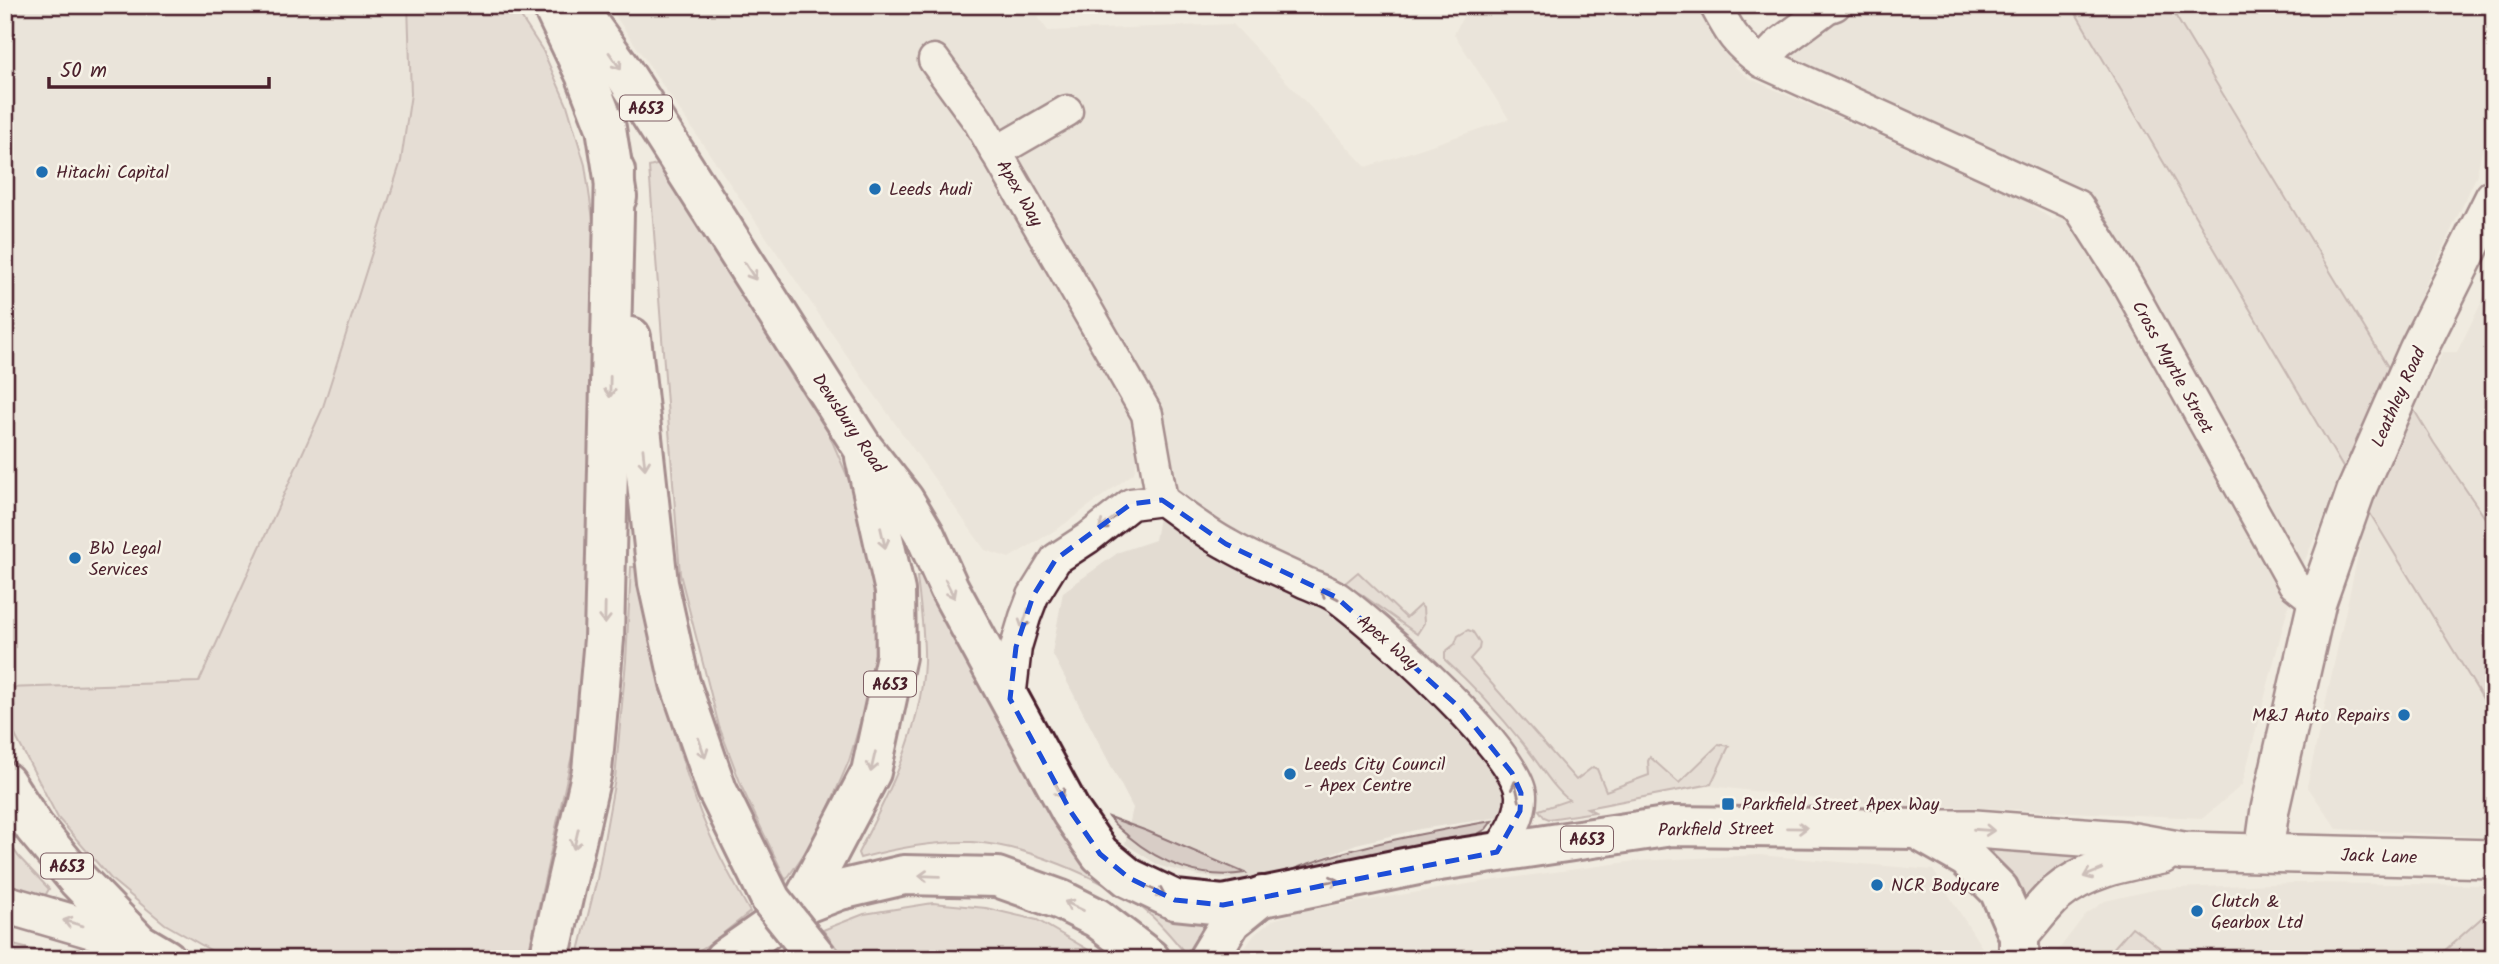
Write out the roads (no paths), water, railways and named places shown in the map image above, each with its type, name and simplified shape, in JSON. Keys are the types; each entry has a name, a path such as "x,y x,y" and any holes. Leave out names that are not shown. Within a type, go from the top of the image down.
{"main road":[{"path":"552,5 585,74 606,128 615,172 658,583 680,683 717,790 765,888 771,900 818,959"},
{"name":"Dewsbury Road","path":"575,5 620,67 863,448 904,500 1071,812 1100,854"},
{"path":"549,959 592,771 604,639 615,172"},
{"name":"A653","path":"801,905 871,772 896,656 895,591 863,448"},
{"name":"A653","path":"5,782 34,827 78,880 152,951"},
{"name":"Parkfield Street","path":"1100,854 1129,878 1175,900 1223,905 1339,879 1672,826 1916,829"},
{"name":"A653","path":"1916,829 1967,858 1998,890 2019,948"},
{"name":"A653","path":"724,959 801,905 840,890 904,875 998,877 1061,900 1097,918 1150,959"},
{"name":"A653","path":"1208,959 1231,920 1262,896"}],"street":[{"name":"Cross Myrtle Street","path":"1715,5 1731,36 1762,62 2078,206 2124,278 2294,584 2317,602"},
{"path":"1762,62 1780,43 1835,5"},
{"name":"Apex Way","path":"934,60 979,122 1147,414 1162,500 1226,544 1336,597 1413,662 1459,707 1492,743 1512,773 1521,793 1520,811 1512,832 1497,852"},
{"name":"Apex Way","path":"996,152 1067,111"},
{"name":"Leathley Road","path":"2317,602 2356,491 2418,350 2494,198"},
{"path":"1010,699 1016,647 1025,617 1033,596 1056,559 1131,504 1162,500"},
{"path":"2264,852 2270,809 2317,602"},
{"name":"Parkfield Street","path":"1916,829 1975,829 2123,841 2183,851 2264,852"},
{"name":"Parkfield Street","path":"2019,948 2054,896 2086,875 2133,860 2183,851"},
{"name":"Jack Lane","path":"2264,852 2494,859"},
{"path":"5,904 152,951"}],"place":[{"name":"Hitachi Capital","path":"42,172"},
{"name":"Leeds Audi","path":"875,189"},
{"name":"BW Legal Services","path":"75,558"},
{"name":"M&J Auto Repairs","path":"2404,715"},
{"name":"Leeds City Council - Apex Centre","path":"1290,774"},
{"name":"Parkfield Street Apex Way","path":"1728,804"},
{"name":"NCR Bodycare","path":"1877,885"},
{"name":"Clutch & Gearbox Ltd","path":"2197,911"}]}
